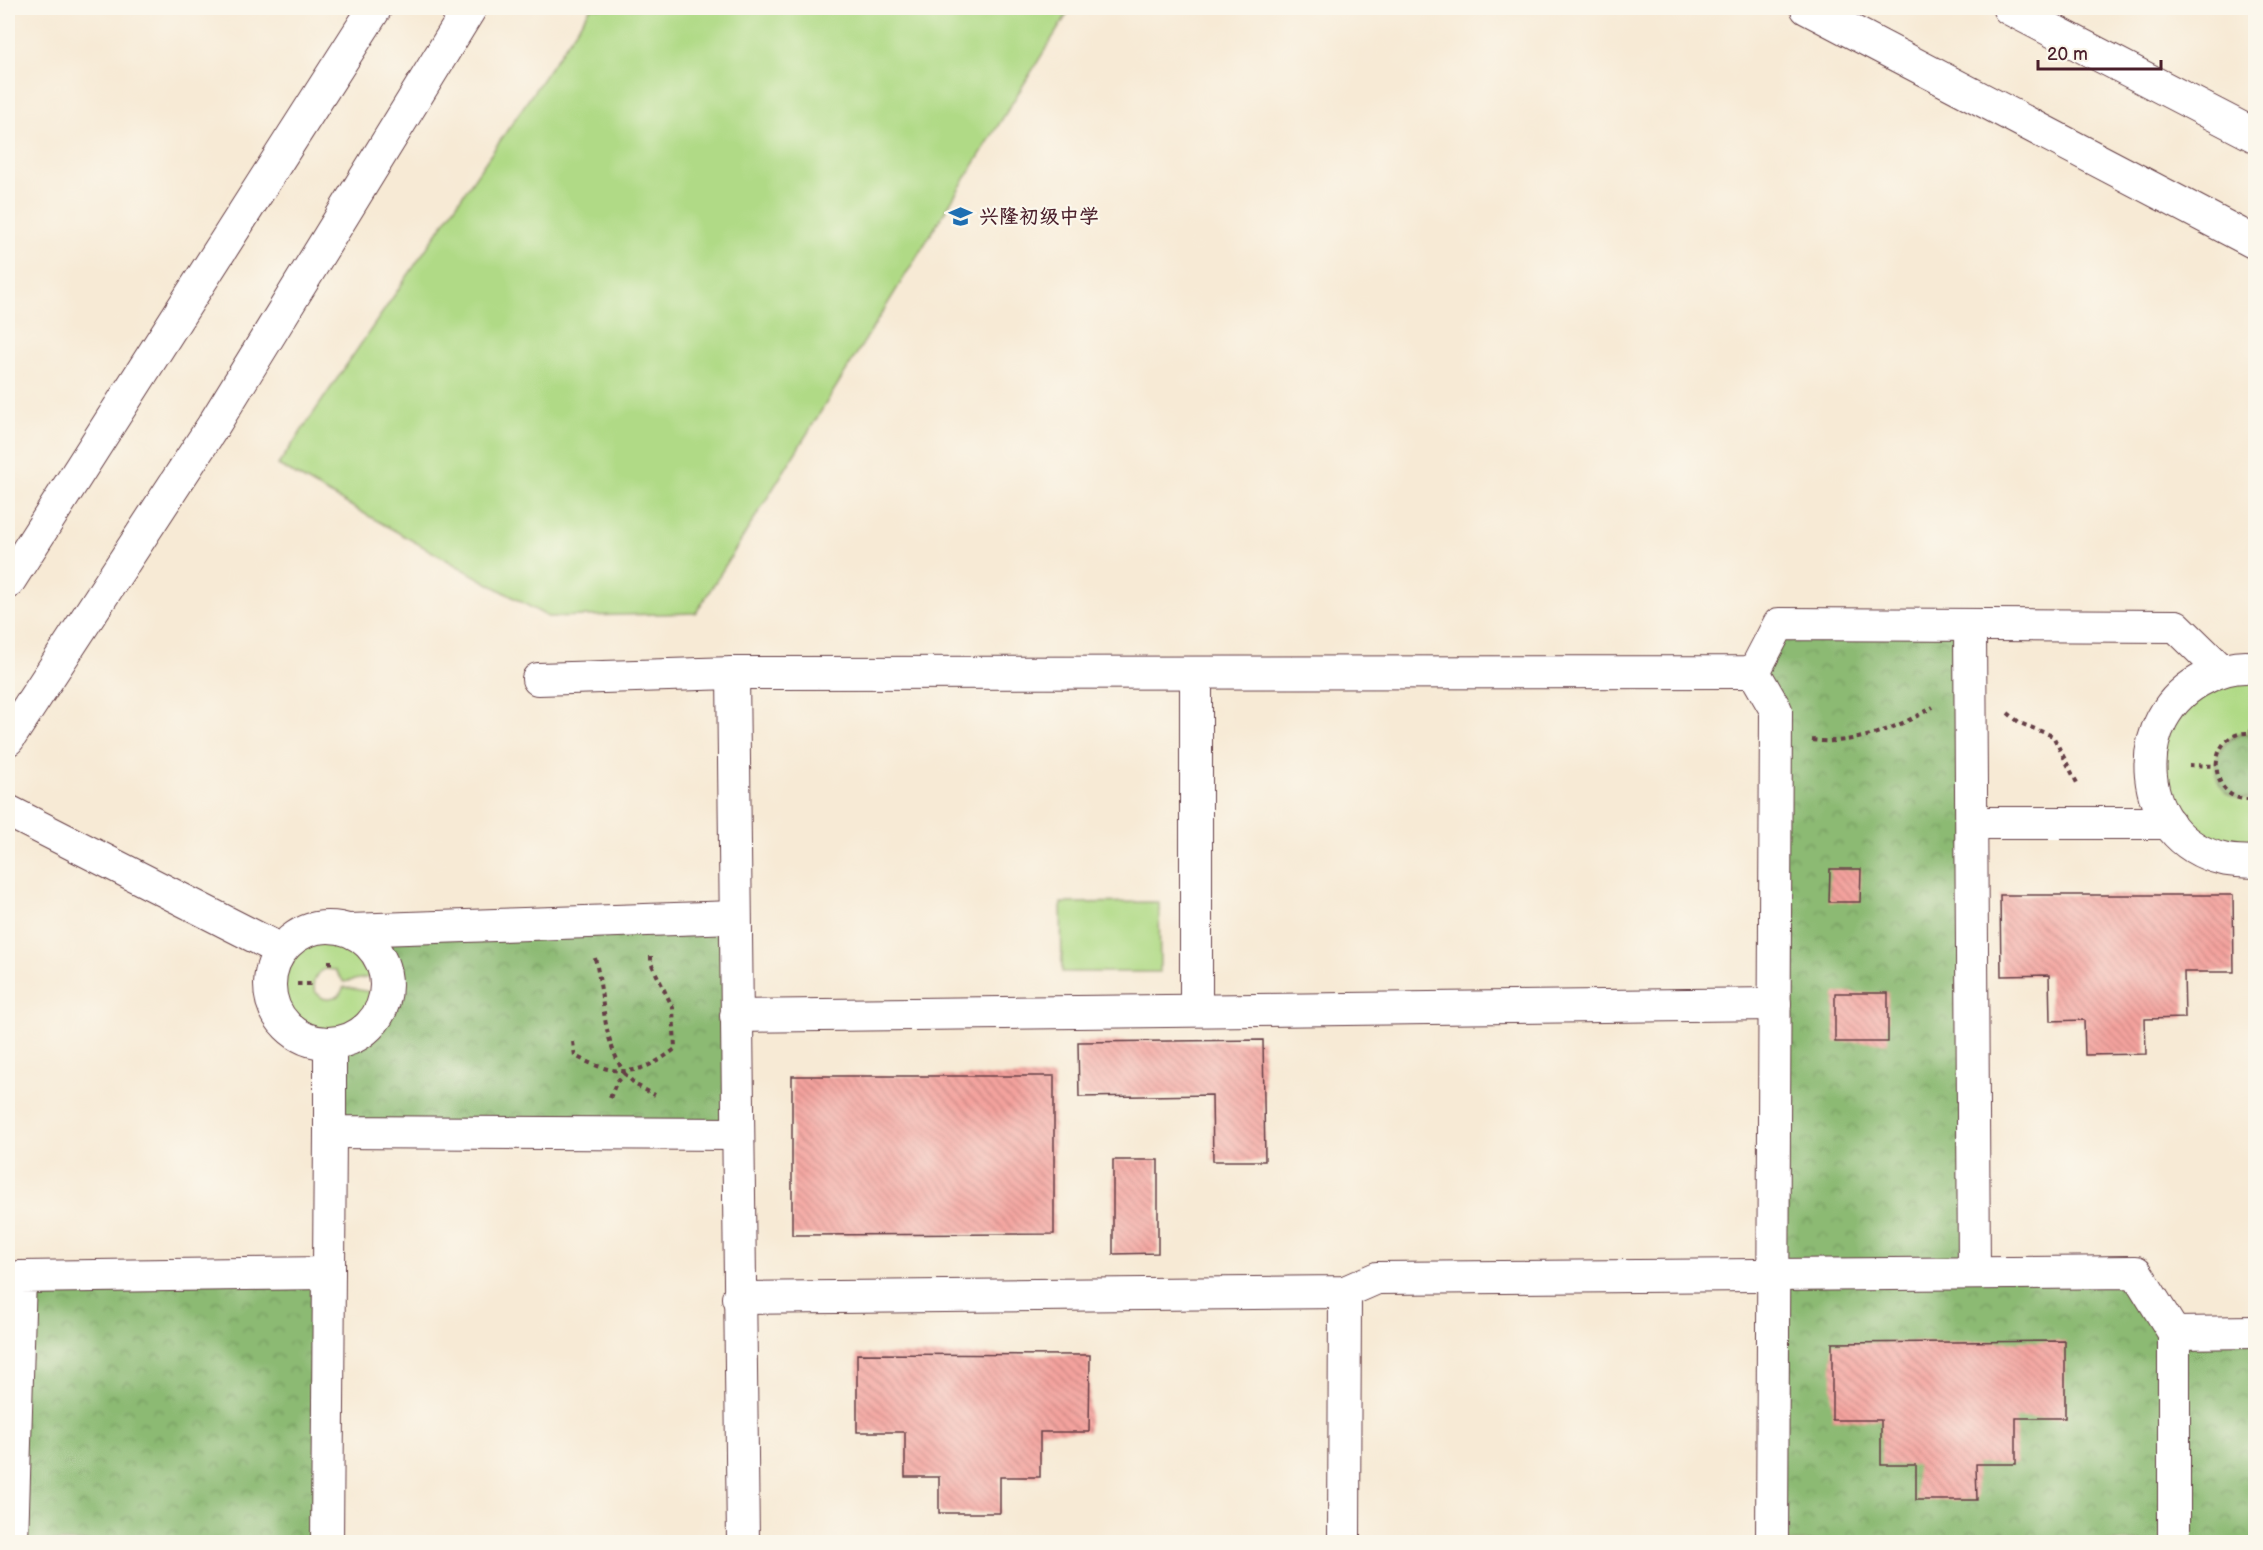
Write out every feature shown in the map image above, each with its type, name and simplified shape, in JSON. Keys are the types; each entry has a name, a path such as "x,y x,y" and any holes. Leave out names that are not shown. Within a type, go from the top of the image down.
{"street":[{"path":"8,582 375,8"},
{"path":"8,739 213,426 470,8"},
{"path":"1808,8 2256,243"},
{"path":"2009,8 2256,136"},
{"path":"1754,672 1779,624 1970,627 2176,626 2221,670"},
{"path":"1970,627 1974,1273"},
{"path":"2256,668 2221,670 2192,684 2169,706 2154,734 2149,764 2154,796 2169,823 2193,846 2223,860 2256,862"},
{"path":"1196,672 1196,1010"},
{"path":"538,679 733,673 1754,672"},
{"path":"1754,672 1776,710 1772,1542"},
{"path":"733,673 738,1298 743,1542"},
{"path":"8,811 280,950"},
{"path":"1972,823 2169,823"},
{"path":"350,930 366,940 380,956 386,974 386,995 380,1014 367,1029 350,1040 330,1044 312,1041 295,1033 281,1020 273,1004 269,985 272,967 280,950 294,937 311,929 330,926 350,930 735,917"},
{"path":"736,1016 1775,1004"},
{"path":"327,1542 330,1044"},
{"path":"330,1132 737,1134"},
{"path":"738,1298 1345,1292 1377,1278 2136,1272 2174,1333 2174,1542"},
{"path":"12,1542 20,1277 329,1274"},
{"path":"1344,1542 1345,1292"},
{"path":"2174,1333 2256,1332"}],"path":[{"path":"1776,735 1825,742 1871,736 1927,711 1971,684 2020,723 2053,736 2073,777 2105,823"},
{"path":"2256,734 2240,734 2230,738 2222,746 2215,766 2217,777 2229,794 2239,798 2256,798"},
{"path":"603,1133 604,1115 616,1083 624,1073 662,1059 675,1049 673,1008 651,963 650,945 655,920"},
{"path":"582,922 601,984 605,1029 612,1052 624,1073"},
{"path":"573,1042 575,1056 597,1067 624,1073"}],"green space":[{"path":"591,8 1071,8 696,613 548,617 278,465"},
{"path":"1779,624 1970,627 1974,1273 2136,1272 2174,1333 2255,1332 2255,1542 1772,1542 1776,710 1754,672"},
{"path":"2255,668 2255,734 2244,733 2227,741 2221,748 2217,766 2222,786 2250,800 2255,798 2255,862 2169,823 2154,734 2169,706"},
{"path":"2240,734 2255,734 2255,798 2241,799 2230,795 2222,787 2217,777 2216,765 2219,754 2227,743"},
{"path":"1159,902 1160,972 1062,972 1061,903"},
{"path":"735,917 737,1134 330,1132 330,1044 349,1038 365,1029 376,1017 383,1004 386,989 384,973 366,940"},
{"path":"330,926 351,932 366,941 377,954 386,974 344,982 335,970 325,969 314,980 316,992 325,999 339,996 344,987 386,995 375,1018 357,1035 341,1041 314,1041 293,1032 278,1015 271,995 271,973 280,952 300,936"},
{"path":"329,1273 327,1542 12,1542 20,1277"}],"building":[{"path":"1830,869 1861,869 1860,902 1829,902"},
{"path":"2000,895 2233,895 2234,972 2184,972 2185,1018 2145,1019 2146,1054 2085,1055 2084,1020 2050,1021 2049,975 2001,976"},
{"path":"1835,993 1888,993 1888,1042 1835,1042"},
{"path":"1263,1040 1265,1161 1213,1161 1212,1095 1079,1097 1078,1042"},
{"path":"792,1076 1054,1076 1054,1234 792,1235"},
{"path":"1113,1160 1158,1160 1158,1253 1113,1254"},
{"path":"2065,1341 2065,1418 2016,1418 2016,1464 1976,1464 1977,1500 1916,1500 1916,1465 1881,1465 1881,1420 1832,1420 1832,1343"},
{"path":"857,1354 1090,1355 1089,1432 1040,1432 1040,1477 1000,1477 1000,1513 939,1513 939,1477 905,1477 905,1432 857,1432"}],"place":[{"name":"兴隆初级中学","path":"961,217"}]}
